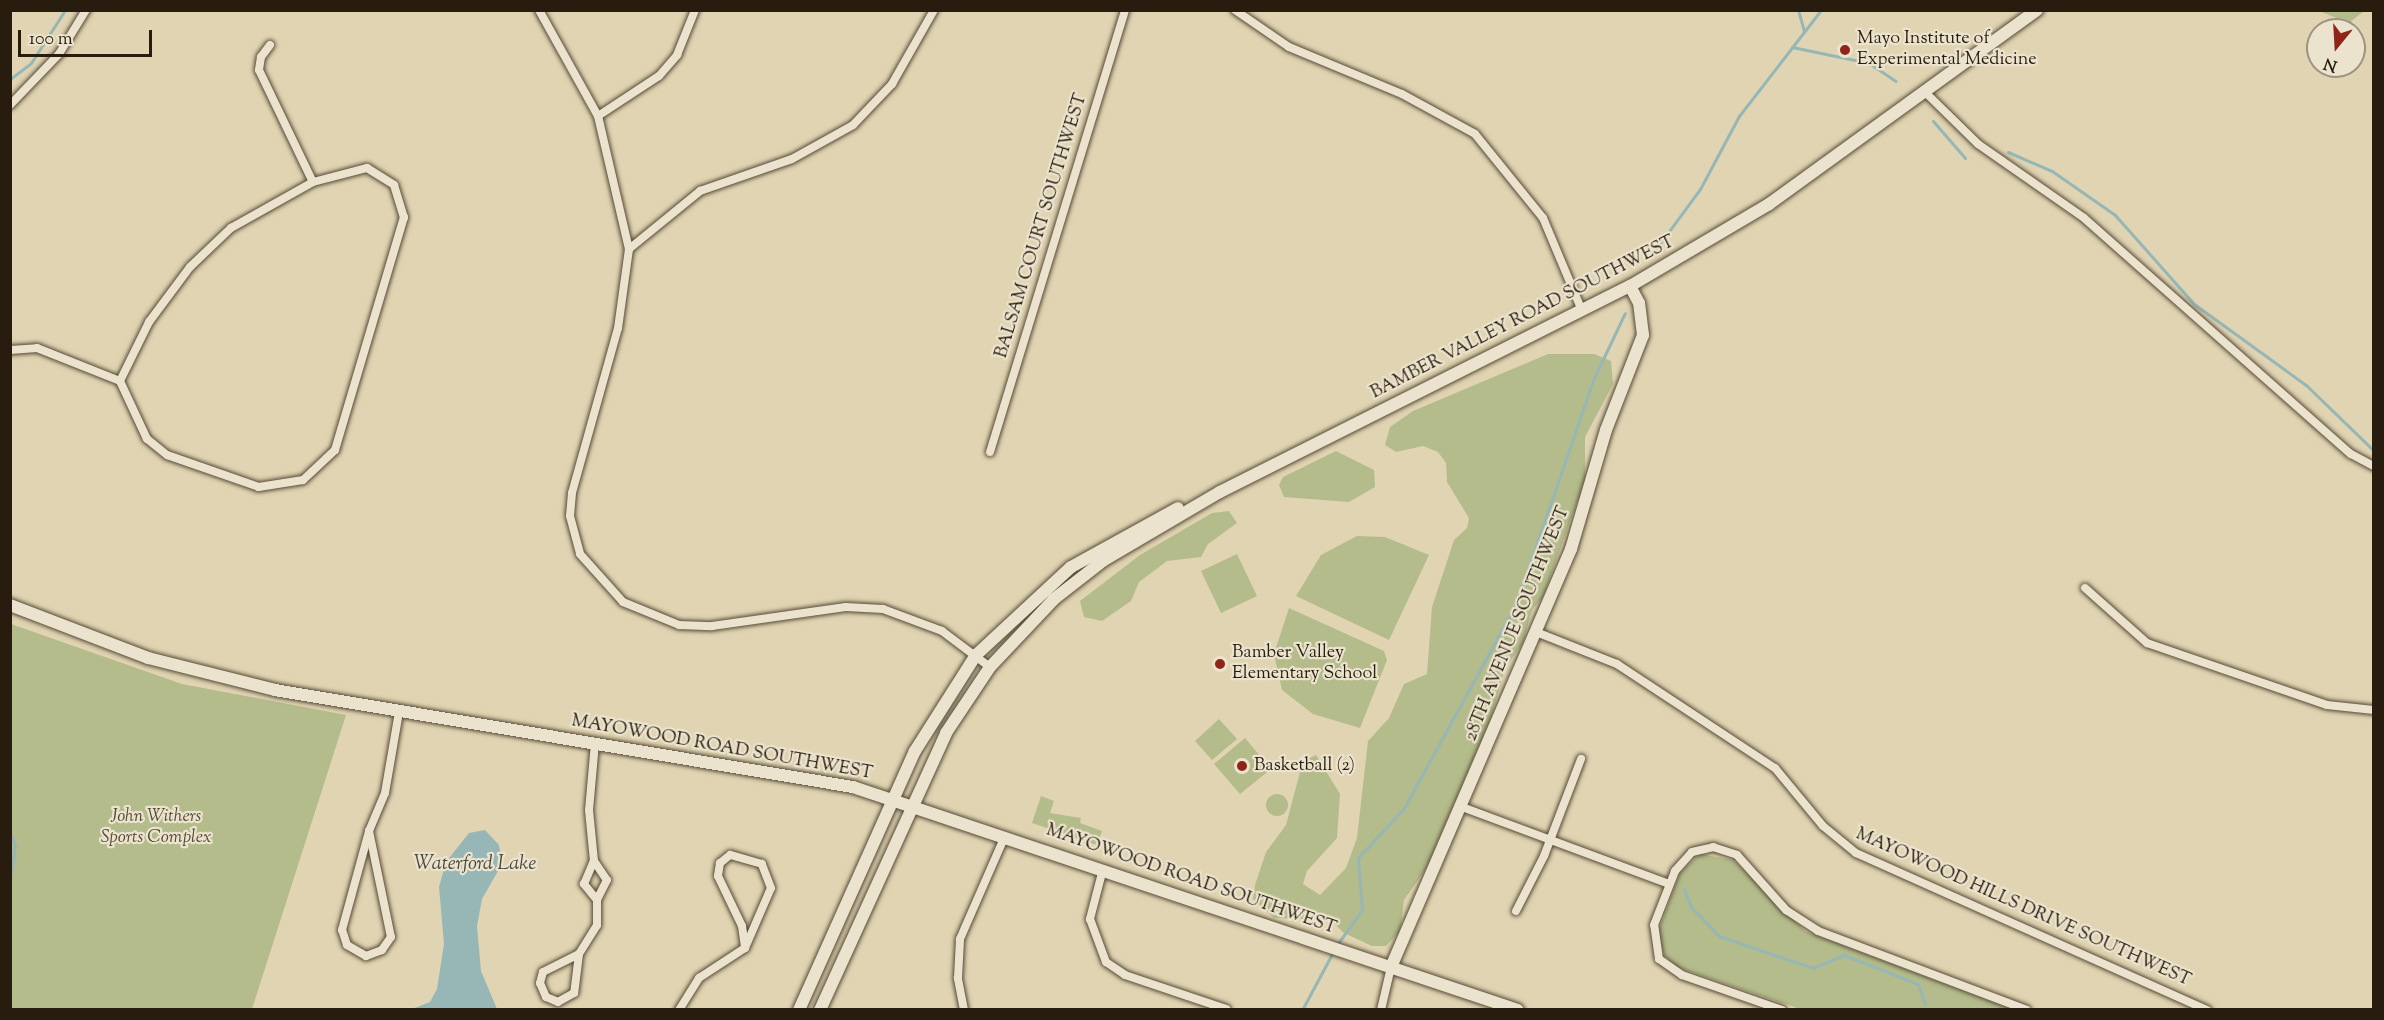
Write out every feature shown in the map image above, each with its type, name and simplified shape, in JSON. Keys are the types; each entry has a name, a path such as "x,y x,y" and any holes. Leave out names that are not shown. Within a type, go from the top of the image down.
{"main road":[{"name":"BAMBER VALLEY ROAD SOUTHWEST","path":"820,1010 912,804 946,734 990,668 1054,599 1104,560 1220,492 1630,286 1778,198 1926,93 2037,10"},
{"name":"28TH AVENUE SOUTHWEST","path":"1391,968 1571,549 1605,430 1643,335 1630,286"},
{"name":"BAMBER VALLEY ROAD SOUTHWEST","path":"800,1010 893,798 927,728 976,655 1071,567 1156,516 1220,492"},
{"name":"MAYOWOOD ROAD SOUTHWEST","path":"10,605 148,658 275,690 834,783 893,798 1518,1010"}],"street":[{"path":"10,105 59,54 86,10"},
{"path":"539,10 598,116 629,249 618,328 572,492 573,536 592,571 623,602 679,625 712,626 846,607 883,609 936,627 976,655 990,668"},
{"path":"598,116 659,76 677,55 695,10"},
{"path":"629,249 700,191 792,159 853,125 892,84 934,10"},
{"name":"BALSAM COURT SOUTHWEST","path":"990,452 1125,10"},
{"path":"1235,10 1289,47 1402,94 1475,134 1543,218 1582,311"},
{"path":"270,45 261,57 259,70 314,182"},
{"path":"1926,93 1978,144 2084,218 2330,436 2373,466"},
{"path":"10,350 37,348 120,381 147,439 185,464 259,487 303,480 321,467 345,429 404,217 403,203 384,173 368,168 314,182 231,228 190,267 149,322 120,381"},
{"path":"2085,588 2147,643 2327,705 2373,710"},
{"name":"MAYOWOOD HILLS DRIVE SOUTHWEST","path":"1536,632 1608,659 1767,762 1793,784 1833,836 1856,853 2207,1010"},
{"path":"369,831 391,937 382,950 366,956 350,949 342,930 369,831 385,793 399,712"},
{"path":"595,743 588,796 594,861 584,884 597,900"},
{"path":"1516,911 1551,840 1581,759"},
{"path":"1462,807 1669,884"},
{"path":"964,1010 958,978 961,933 1005,836"},
{"path":"1782,1010 1682,975 1659,959 1652,932 1669,884 1684,857 1698,849 1722,848 1808,926 2027,1010"},
{"path":"679,1010 699,978 745,948 771,877 762,864 730,855 720,863 718,876 742,926 745,948"},
{"path":"579,954 543,972 540,983 546,997 558,1002 574,993 579,954 597,925 597,900 607,880 594,861"},
{"path":"1102,869 1090,919 1106,962 1125,975 1226,1009"},
{"path":"1381,1010 1391,968"}],"green space":[{"path":"2364,10 2355,18 2336,18 2319,11"},
{"path":"1548,354 1594,354 1611,361 1613,384 1585,437 1585,480 1543,597 1532,610 1523,643 1505,668 1491,718 1427,867 1404,900 1400,931 1386,946 1372,946 1344,933 1323,913 1305,919 1274,918 1253,899 1255,885 1266,852 1286,825 1303,761 1316,755 1340,794 1337,838 1307,871 1303,884 1320,895 1346,868 1357,838 1368,741 1389,718 1404,684 1427,674 1432,607 1454,540 1467,528 1469,518 1447,482 1446,463 1438,452 1423,446 1396,452 1385,445 1390,427 1413,411"},
{"path":"1336,451 1374,470 1375,487 1349,502 1284,497 1279,485 1283,477"},
{"path":"1229,511 1237,523 1208,544 1201,557 1167,561 1139,582 1131,601 1102,621 1084,617 1080,601 1140,555 1212,513"},
{"path":"1357,536 1385,537 1429,555 1389,640 1296,596 1321,555"},
{"path":"1237,554 1257,596 1221,613 1201,571"},
{"path":"1289,608 1384,651 1387,660 1360,728 1313,714 1282,690 1274,654"},
{"name":"John Withers Sports Complex","path":"11,624 182,684 346,715 252,1009 11,1009"},
{"path":"1219,719 1237,739 1212,760 1195,741"},
{"name":"Basketball (2)","path":"1245,738 1271,769 1240,794 1214,764"},
{"path":"1277,794 1285,797 1288,805 1285,813 1277,816 1269,813 1266,805 1269,797"},
{"path":"1041,796 1054,801 1050,813 1081,818 1080,823 1102,831 1097,845 1032,823"},
{"path":"1700,854 1733,860 1805,931 2011,1009 1800,1009 1677,967 1664,955 1658,933 1680,873"}],"water":[{"name":"Waterford Lake","path":"485,830 499,845 502,864 482,899 477,926 481,971 497,1009 412,1009 430,1002 437,989 444,944 439,887 446,862 469,833"}],"waterway":[{"path":"10,79 31,63 65,10"},
{"path":"1798,10 1804,31"},
{"path":"1650,257 1700,189 1739,116 1821,10"},
{"path":"1792,47 1869,63 1896,81"},
{"path":"1933,121 1965,158"},
{"path":"2008,152 2052,171 2115,215 2194,304 2306,385 2374,451"},
{"path":"1336,946 1362,910 1358,858 1404,808 1516,604 1593,380 1625,313"},
{"path":"10,833 15,846 10,879"},
{"path":"1684,889 1691,907 1719,936 1813,968 1844,955 1918,984 1925,1004"},
{"path":"1302,1010 1333,952"}],"place":[{"name":"Mayo Institute of Experimental Medicine","path":"1845,50"},
{"name":"Bamber Valley Elementary School","path":"1220,664"},
{"name":"Basketball (2)","path":"1242,766"}]}
